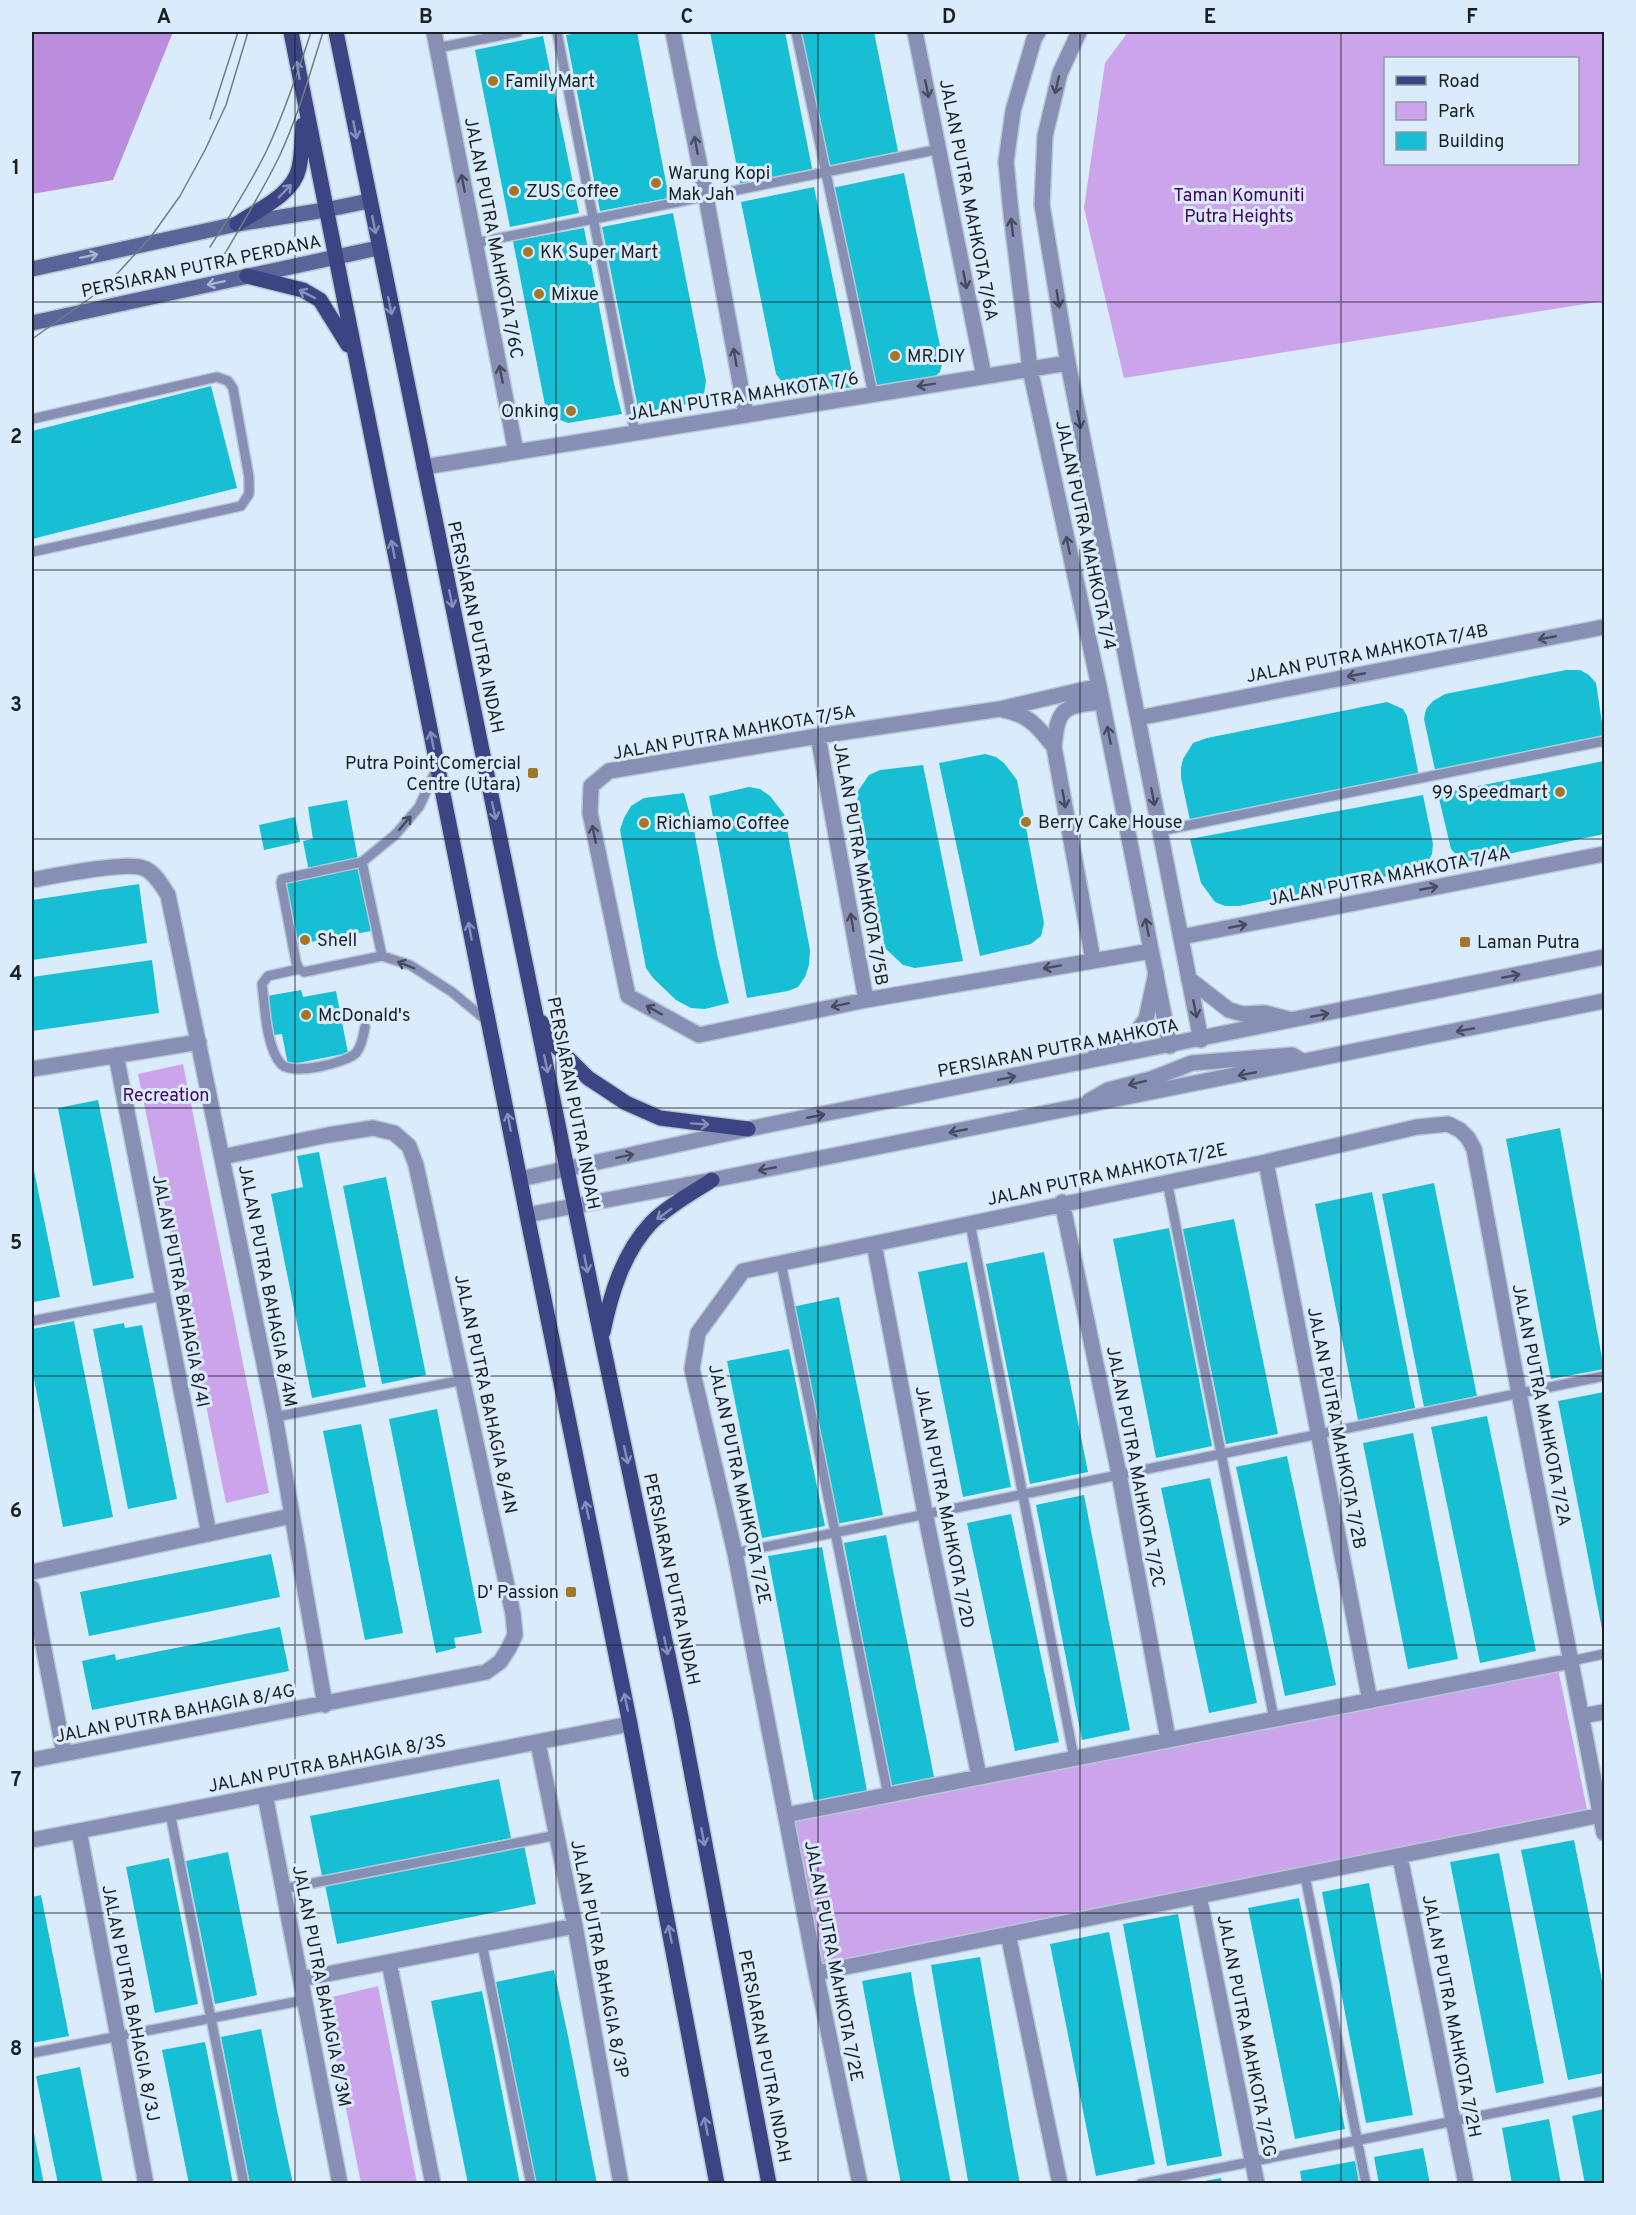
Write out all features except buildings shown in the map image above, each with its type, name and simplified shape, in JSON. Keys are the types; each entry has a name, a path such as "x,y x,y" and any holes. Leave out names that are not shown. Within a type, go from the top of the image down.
{"main road":[{"path":"291,32 526,1215 630,1724 717,2184"},
{"name":"PERSIARAN PUTRA INDAH","path":"336,32 378,248 681,1717 769,2184"},
{"path":"237,224 281,196 291,186 299,169 304,106"},
{"name":"PERSIARAN PUTRA PERDANA","path":"32,269 237,224 369,201"},
{"name":"PERSIARAN PUTRA PERDANA","path":"32,322 378,248"},
{"path":"247,276 303,290 320,300 354,356"},
{"path":"536,1015 557,1047 588,1077 626,1103 660,1118 748,1129"},
{"path":"602,1341 609,1301 624,1263 637,1243 652,1223 712,1180"}],"street":[{"name":"JALAN PUTRA MAHKOTA 7/6C","path":"434,32 516,452"},
{"path":"673,32 746,415"},
{"name":"JALAN PUTRA MAHKOTA 7/6A","path":"915,32 984,376"},
{"name":"JALAN PUTRA MAHKOTA 7/4","path":"1038,32 1013,111 1006,162 1030,369 1099,686 1170,1046"},
{"name":"JALAN PUTRA MAHKOTA 7/4","path":"1079,32 1060,73 1045,136 1042,205 1068,363 1201,1040"},
{"name":"JALAN PUTRA MAHKOTA 7/6","path":"424,467 1068,363"},
{"name":"JALAN PUTRA MAHKOTA 7/4B","path":"1137,718 1605,627"},
{"name":"JALAN PUTRA MAHKOTA 7/5A","path":"1099,686 1000,709 818,735 609,771 591,786 590,813 628,996 699,1035 866,1000 1151,951"},
{"path":"1092,960 1054,747 1057,720 1062,713 1072,707 1102,702"},
{"path":"1000,709 1015,712 1035,723 1054,747"},
{"name":"JALAN PUTRA MAHKOTA 7/5B","path":"818,735 866,1000"},
{"name":"JALAN PUTRA MAHKOTA 7/4A","path":"1181,937 1605,854"},
{"name":"JALAN PUTRA BAHAGIA 8/4M","path":"32,880 121,866 144,868 157,879 168,896 275,1417 325,1705"},
{"name":"PERSIARAN PUTRA MAHKOTA","path":"520,1179 748,1129 1201,1040 1605,957"},
{"path":"1085,1063 1136,1033 1146,1019 1156,973"},
{"path":"1189,979 1229,1010 1243,1014 1265,1013 1293,1021"},
{"path":"526,1215 1603,1003"},
{"path":"1192,1063 1201,1040"},
{"path":"32,1069 199,1042"},
{"path":"1170,1046 1192,1063"},
{"name":"JALAN PUTRA BAHAGIA 8/4I","path":"116,1055 208,1533"},
{"path":"1077,1108 1108,1090 1151,1079 1192,1063 1292,1055 1305,1062"},
{"name":"JALAN PUTRA MAHKOTA 7/2A","path":"1417,1127 1448,1124 1460,1130 1474,1149 1585,1735 1597,1755 1605,1833"},
{"name":"JALAN PUTRA MAHKOTA 7/2E","path":"860,2184 816,1973 735,1552 692,1369 698,1333 742,1271 1266,1162 1417,1127"},
{"name":"JALAN PUTRA BAHAGIA 8/4N","path":"222,1157 327,1135 373,1128 394,1133 409,1146 416,1165 513,1614 515,1635 500,1662 486,1672 325,1705"},
{"name":"JALAN PUTRA MAHKOTA 7/2B","path":"1266,1162 1370,1701"},
{"name":"JALAN PUTRA MAHKOTA 7/2C","path":"1062,1203 1119,1474 1168,1739"},
{"name":"JALAN PUTRA MAHKOTA 7/2D","path":"874,1244 925,1513 979,1776"},
{"path":"32,1572 291,1516"},
{"path":"32,1588 64,1753"},
{"path":"786,1815 1571,1661"},
{"name":"JALAN PUTRA BAHAGIA 8/4G","path":"32,1760 325,1705"},
{"path":"1582,1716 1605,1712"},
{"name":"JALAN PUTRA BAHAGIA 8/3S","path":"32,1840 630,1724"},
{"name":"JALAN PUTRA BAHAGIA 8/3P","path":"538,1743 575,1926 621,2184"},
{"name":"JALAN PUTRA BAHAGIA 8/3M","path":"265,1795 340,2184"},
{"path":"816,1973 1400,1857 1603,1814"},
{"name":"JALAN PUTRA BAHAGIA 8/3J","path":"79,1831 146,2184"},
{"name":"JALAN PUTRA MAHKOTA 7/2H","path":"1400,1857 1466,2184"},
{"name":"JALAN PUTRA MAHKOTA 7/2G","path":"1199,1896 1257,2184"},
{"path":"301,1979 575,1926"},
{"path":"1008,1935 1060,2184"},
{"path":"389,1962 433,2184"}],"lane":[{"path":"437,48 518,32"},
{"path":"557,32 635,433"},
{"path":"796,32 873,394"},
{"path":"475,243 940,149"},
{"path":"32,419 217,377 228,381 233,388 249,477 249,494 241,506 32,552"},
{"path":"1160,831 1605,741"},
{"path":"437,768 419,807 395,835 362,862 282,879 280,883 299,969 304,972 382,956 410,965 452,992 488,1022"},
{"path":"362,862 382,956"},
{"path":"299,969 268,976 262,984 272,1050 282,1066 300,1070 350,1058 358,1051 366,1027"},
{"path":"1167,1182 1274,1719"},
{"path":"970,1223 1074,1758"},
{"path":"781,1263 888,1795"},
{"path":"32,1321 162,1296"},
{"path":"735,1552 1605,1376"},
{"path":"275,1417 463,1380"},
{"path":"1571,1661 1605,1654"},
{"path":"170,1813 244,2184"},
{"path":"283,1889 557,1835"},
{"path":"1305,1876 1366,2184"},
{"path":"482,1944 531,2184"},
{"path":"32,2053 305,2000"},
{"path":"1140,2184 1605,2091"}],"green space":[{"name":"Taman Komuniti Putra Heights","path":"1128,32 1604,32 1604,301 1124,378 1084,208 1105,63"},
{"name":"Recreation","path":"183,1064 269,1493 226,1503 138,1074"},
{"path":"1558,1669 1587,1809 823,1967 795,1820"},
{"path":"378,1986 417,2183 361,2183 324,1999"}],"shaded area":[{"path":"32,32 173,32 113,180 32,194"}],"tram line":[{"path":"210,119 238,32"},
{"path":"32,339 103,289 150,238 180,196 226,105 248,32"},
{"path":"210,247 266,152 285,108 311,32"},
{"path":"223,257 266,183 286,142 323,32"}],"place":[{"name":"FamilyMart","path":"493,81"},
{"name":"Warung Kopi Mak Jah","path":"656,183"},
{"name":"ZUS Coffee","path":"514,191"},
{"name":"KK Super Mart","path":"528,252"},
{"name":"Mixue","path":"539,294"},
{"name":"MR.DIY","path":"895,356"},
{"name":"Onking","path":"571,411"},
{"name":"Putra Point Comercial Centre (Utara)","path":"533,773"},
{"name":"99 Speedmart","path":"1560,792"},
{"name":"Berry Cake House","path":"1026,822"},
{"name":"Richiamo Coffee","path":"644,823"},
{"name":"Shell","path":"305,940"},
{"name":"Laman Putra","path":"1465,942"},
{"name":"McDonald's","path":"306,1015"},
{"name":"D' Passion","path":"571,1592"}]}
